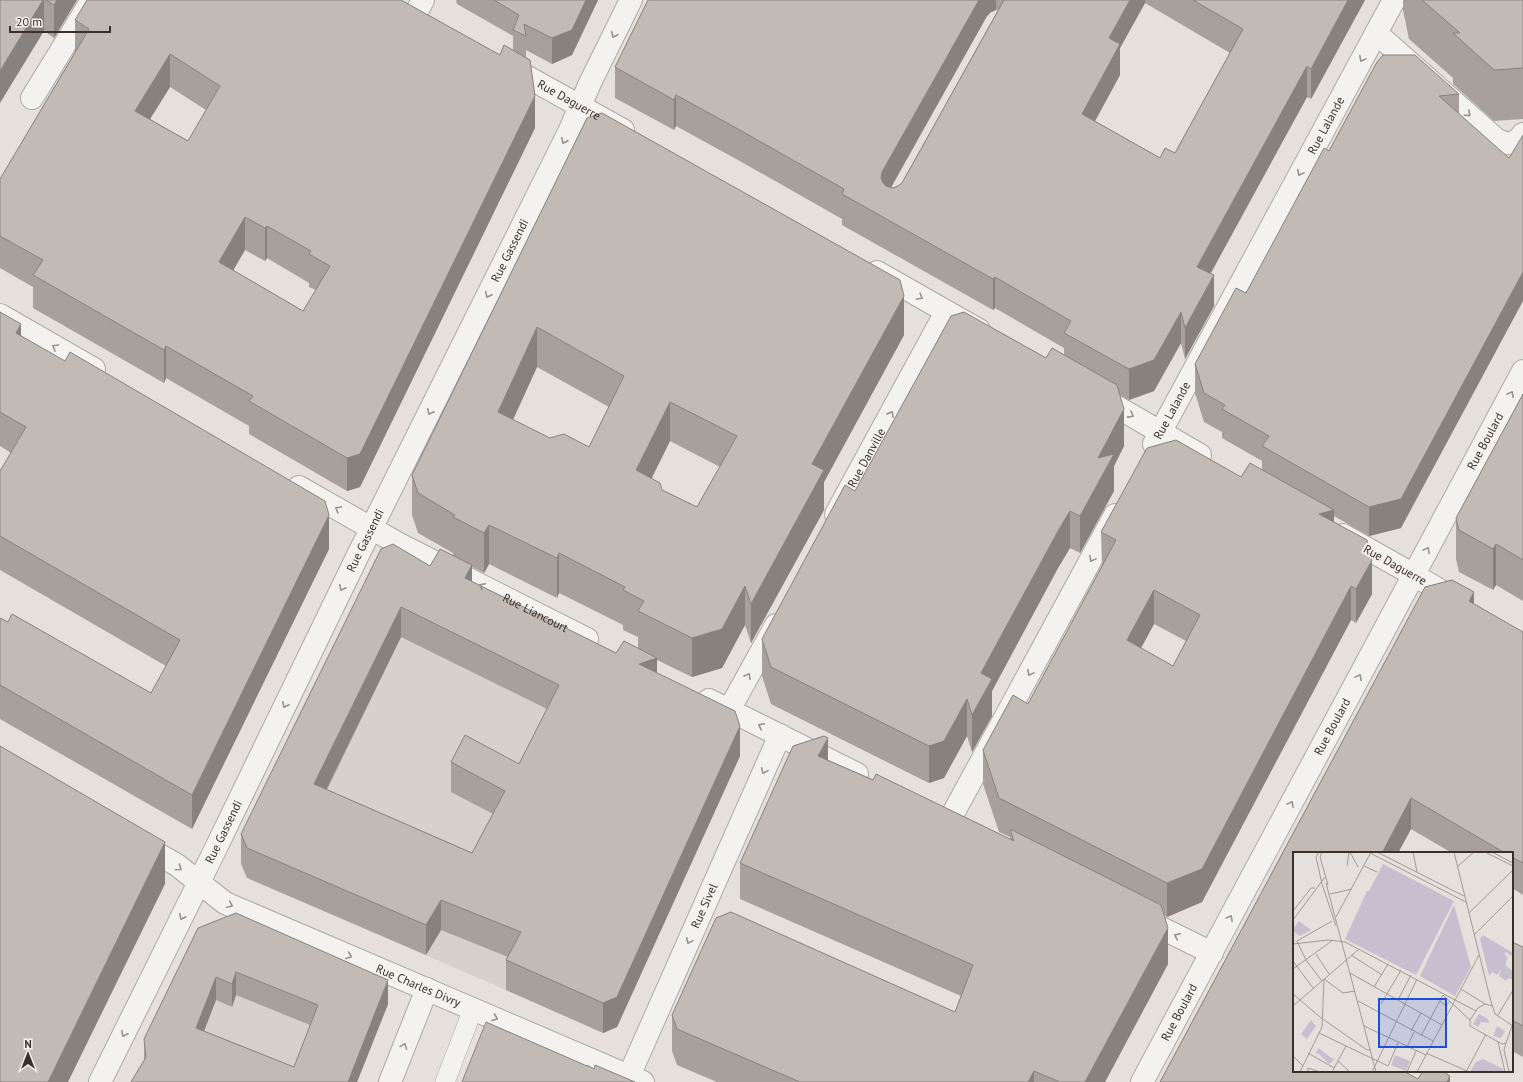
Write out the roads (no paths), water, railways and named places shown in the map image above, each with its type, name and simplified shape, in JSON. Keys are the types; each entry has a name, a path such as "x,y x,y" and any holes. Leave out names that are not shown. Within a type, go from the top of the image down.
{"street":[{"path":"32,98 92,0"},
{"name":"Rue Gassendi","path":"100,1082 221,838 354,562 581,106 590,83 631,0"},
{"name":"Rue Lalande","path":"1144,462 1394,0"},
{"path":"395,4 419,8 435,26"},
{"path":"1376,32 1497,140 1507,144 1516,142 1523,134"},
{"name":"Rue Daguerre","path":"490,56 637,138"},
{"path":"862,264 994,338"},
{"name":"Rue Danville","path":"825,534 946,312"},
{"path":"0,315 111,378"},
{"name":"Rue Boulard","path":"1142,1082 1523,371"},
{"path":"1082,388 1217,464"},
{"name":"Rue Liancourt","path":"284,478 399,544 603,646"},
{"path":"928,810 956,825 1125,496"},
{"name":"Rue Daguerre","path":"1326,525 1475,610"},
{"path":"730,710 784,611"},
{"path":"694,692 872,782"},
{"name":"Rue Sivel","path":"636,1079 780,735"},
{"name":"Rue Charles Divry","path":"123,834 177,865 225,903 636,1079"},
{"path":"1123,909 1212,953"},
{"path":"390,1082 427,989"}],"lane":[{"path":"444,1082 473,1009"}]}
